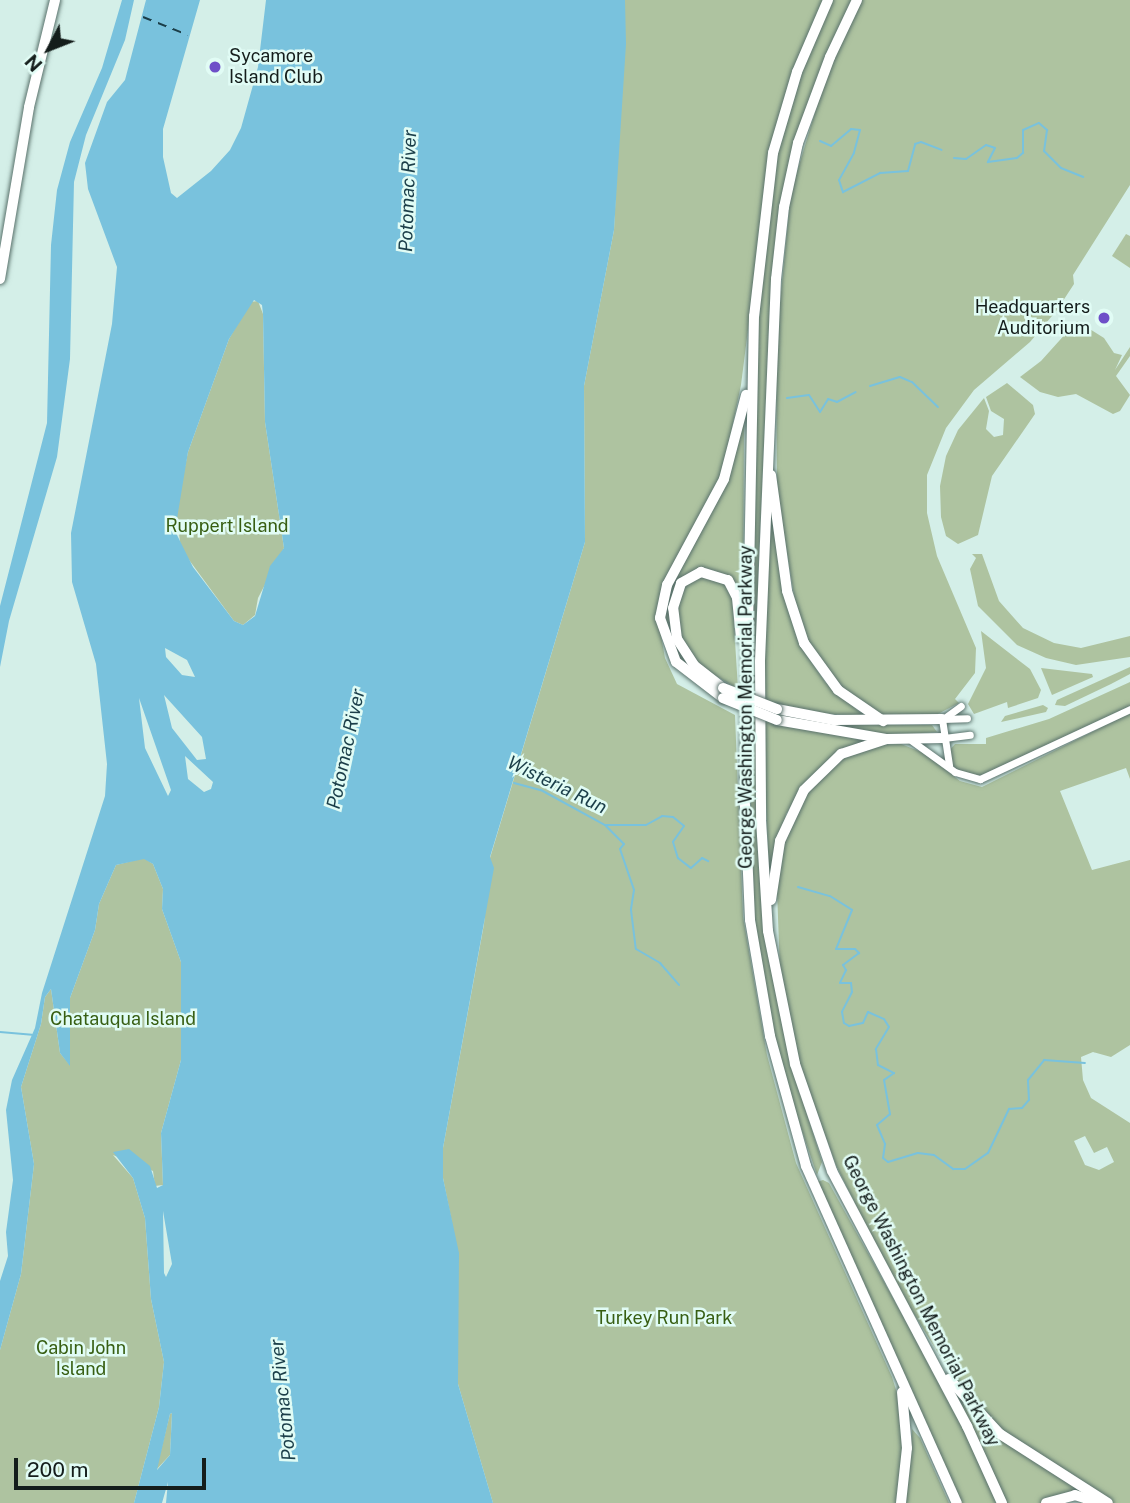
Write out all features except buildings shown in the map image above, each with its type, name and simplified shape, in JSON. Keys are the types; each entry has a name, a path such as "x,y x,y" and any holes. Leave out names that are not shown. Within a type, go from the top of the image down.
{"highway":[{"path":"0,287 29,107 55,0"},
{"name":"George Washington Memorial Parkway","path":"828,0 797,72 773,153 750,382 746,685 747,875 770,1036 811,1180 957,1503"},
{"name":"George Washington Memorial Parkway","path":"857,0 815,95 789,182 776,279 767,422 760,759 768,931 788,1036 821,1144 855,1221 924,1345 1002,1503"},
{"path":"750,382 724,479 667,585 660,618 676,662 723,693 777,714 887,739 912,741 944,738"},
{"path":"767,422 777,533 798,629 812,657 838,690 883,721"},
{"path":"723,693 687,657 674,630 678,589 701,572 722,576 735,591 746,685"},
{"path":"777,714 834,720 942,719"},
{"path":"768,931 777,856 798,801 831,761 858,746 887,739"},
{"path":"924,1345 989,1425 1108,1503"},
{"path":"900,1379 907,1448 901,1503"},
{"path":"1046,1503 1075,1495 1099,1503"}],"street":[{"path":"942,719 961,706"},
{"path":"912,741 951,769 970,778 990,776 1130,709"},
{"path":"942,719 967,718"},
{"path":"942,719 951,769"},
{"path":"944,738 970,735"}],"green space":[{"name":"Turkey Run Park","path":"625,0 825,0 771,147 741,385 721,480 662,585 657,613 665,658 677,684 735,715 743,917 767,1055 796,1163 892,1377 912,1441 912,1429 920,1438 949,1503 493,1503 458,1384 452,1223 443,1178 443,1148 484,924 490,858 585,542 584,386 614,230"},
{"path":"833,0 854,0 810,99 770,306 758,579 757,835 792,1066 822,1162 817,1175 780,1066 755,929 750,776 757,350 764,244 774,167 806,59"},
{"path":"862,0 1130,0 1130,185 1073,275 1074,284 1057,310 1030,342 974,390 946,428 927,475 927,513 937,556 976,648 975,673 955,699 959,703 934,716 883,717 849,695 811,649 797,613 777,492 776,344 791,192 826,76"},
{"path":"1126,234 1130,236 1130,268 1112,256"},
{"name":"Ruppert Island","path":"258,301 263,314 265,422 284,548 258,598 255,615 243,625 234,621 181,549 176,511 188,452 229,339 250,302"},
{"path":"1077,321 1104,338 1114,353 1122,355 1115,370 1130,347 1130,356 1116,376 1130,395 1120,411 1113,414 1076,394 1058,397 1040,392 1020,377 1041,361"},
{"path":"1007,383 1033,405 1035,414 992,476 978,535 958,544 946,536 941,517 940,486 946,456 958,430 984,398 989,411 986,429 994,437 1003,435 1004,419 991,411 986,397"},
{"path":"744,418 743,627 731,579 706,569 686,576 673,631 713,688 679,660 666,628 665,612 667,595 726,485"},
{"path":"767,490 785,600 801,647 825,682 864,716 801,712 763,700"},
{"path":"972,554 982,554 999,601 1023,628 1054,643 1081,648 1130,636 1130,657 1076,665 1046,658 1017,645 978,606 970,569 976,558"},
{"path":"697,576 722,580 732,592 738,689 701,667 680,638 677,609 686,583"},
{"path":"981,631 1030,669 1041,690 1038,698 1008,708 1007,702 974,714 968,704 986,668"},
{"path":"1130,667 1130,674 1111,684 1065,706 1055,705 1057,700"},
{"path":"1041,668 1092,674 1093,677 1052,695"},
{"path":"1130,682 1130,706 980,776 958,771 951,764 948,752 955,744 986,744 986,738 1049,719"},
{"path":"1043,705 1048,708 1046,712 1001,722 1005,716"},
{"path":"779,713 836,725 932,725 937,732 879,736"},
{"path":"1130,713 1130,779 1126,768 1060,791 1092,870 1130,860 1130,1045 1111,1057 1093,1052 1081,1057 1083,1080 1091,1098 1130,1123 1130,1503 1113,1503 1006,1436 965,1396 894,1282 836,1165 800,1067 780,973 777,890 787,830 801,801 834,762 876,745 901,744 924,753 960,781 982,787","holes":["1085,1136 1094,1153 1107,1147 1114,1162 1099,1170 1085,1165 1074,1141"]},
{"path":"763,719 866,741 844,749 810,779 786,814 769,875"},
{"name":"Cabin John Island","path":"144,858 153,864 163,889 162,909 181,962 181,1060 161,1133 163,1185 155,1186 153,1171 113,1155 133,1178 145,1218 151,1299 164,1362 159,1407 134,1503 0,1503 0,1350 21,1274 34,1164 21,1087 41,1024 45,997 51,989 60,1053 70,1065 70,998 95,930 99,904 116,865"},
{"path":"823,1180 829,1183 953,1406 997,1503 961,1503 817,1182"},
{"path":"956,1394 994,1434 1098,1500 1074,1492 1042,1503 1005,1503"},
{"path":"172,1413 170,1455 156,1470 170,1414"}],"water":[{"path":"122,0 134,0 125,40 86,135 74,182 70,359 57,457 9,621 0,667 0,606 47,423 51,245 57,190 70,142 102,68"},
{"name":"Potomac River","path":"146,0 200,0 163,129 163,157 171,193 177,198 211,171 230,150 241,128 258,67 266,0 625,0 626,44 614,230 584,386 585,542 490,857 494,868 443,1148 443,1178 459,1253 458,1384 493,1503 166,1503 168,1482 162,1503 134,1503 159,1407 164,1362 151,1299 145,1218 133,1178 113,1152 129,1149 150,1166 157,1188 163,1185 161,1133 181,1060 181,962 162,909 163,889 153,864 144,859 116,865 99,904 95,930 70,998 70,1066 60,1053 51,989 45,997 41,1024 21,1087 34,1164 21,1274 0,1350 0,1281 8,1256 6,1232 13,1180 6,1110 12,1080 35,1028 42,993 105,796 107,764 96,664 72,582 71,533 112,324 117,267 88,189 85,163 107,102 125,80","holes":["254,300 262,305 265,422 284,548 270,566 255,616 243,625 234,621 193,567 175,531 188,452 229,339","165,648 187,660 195,677 182,675 166,657","164,695 202,737 206,759 197,760 172,728","139,698 171,790 168,796 145,748","185,756 213,782 211,789 204,792 188,779","163,1211 172,1264 166,1277 164,1273","172,1413 170,1455 157,1470 170,1414"]}],"waterway":[{"path":"954,158 966,159 986,145 995,148 988,162 1017,158 1023,153 1023,130 1039,123 1047,130 1044,151 1061,168 1083,177"},
{"path":"820,141 831,146 851,129 860,130 854,153 839,180 843,192 880,173 908,171 915,144 921,142 942,150"},
{"path":"870,386 900,377 912,382 938,407"},
{"path":"787,398 809,395 820,412 828,399 837,402 856,392"},
{"name":"Wisteria Run","path":"514,783 541,790 605,825 646,825 662,816 673,817 684,826 673,842 678,858 691,868 702,858 708,861"},
{"path":"606,826 624,844 620,849 634,890 631,910 636,949 660,963 679,985"},
{"name":"Wisteria Run","path":"798,887 830,896 852,910 836,949 855,949 859,953 843,965 846,970 840,983 851,983 852,992 842,1012 844,1023 849,1026 863,1023 868,1012 884,1019 889,1027 876,1049 878,1065 894,1073 884,1080 890,1114 877,1125 885,1144 883,1158 888,1162 918,1153 934,1155 953,1169 965,1169 988,1153 1009,1109 1022,1108 1029,1100 1028,1080 1044,1060 1085,1063"},
{"path":"0,1032 32,1035"}],"ferry route":[{"path":"143,17 188,35"}],"place":[{"name":"Sycamore Island Club","path":"215,67"},
{"name":"Headquarters Auditorium","path":"1104,318"}],"park label":[{"name":"Chatauqua Island","path":"123,1019"}]}
